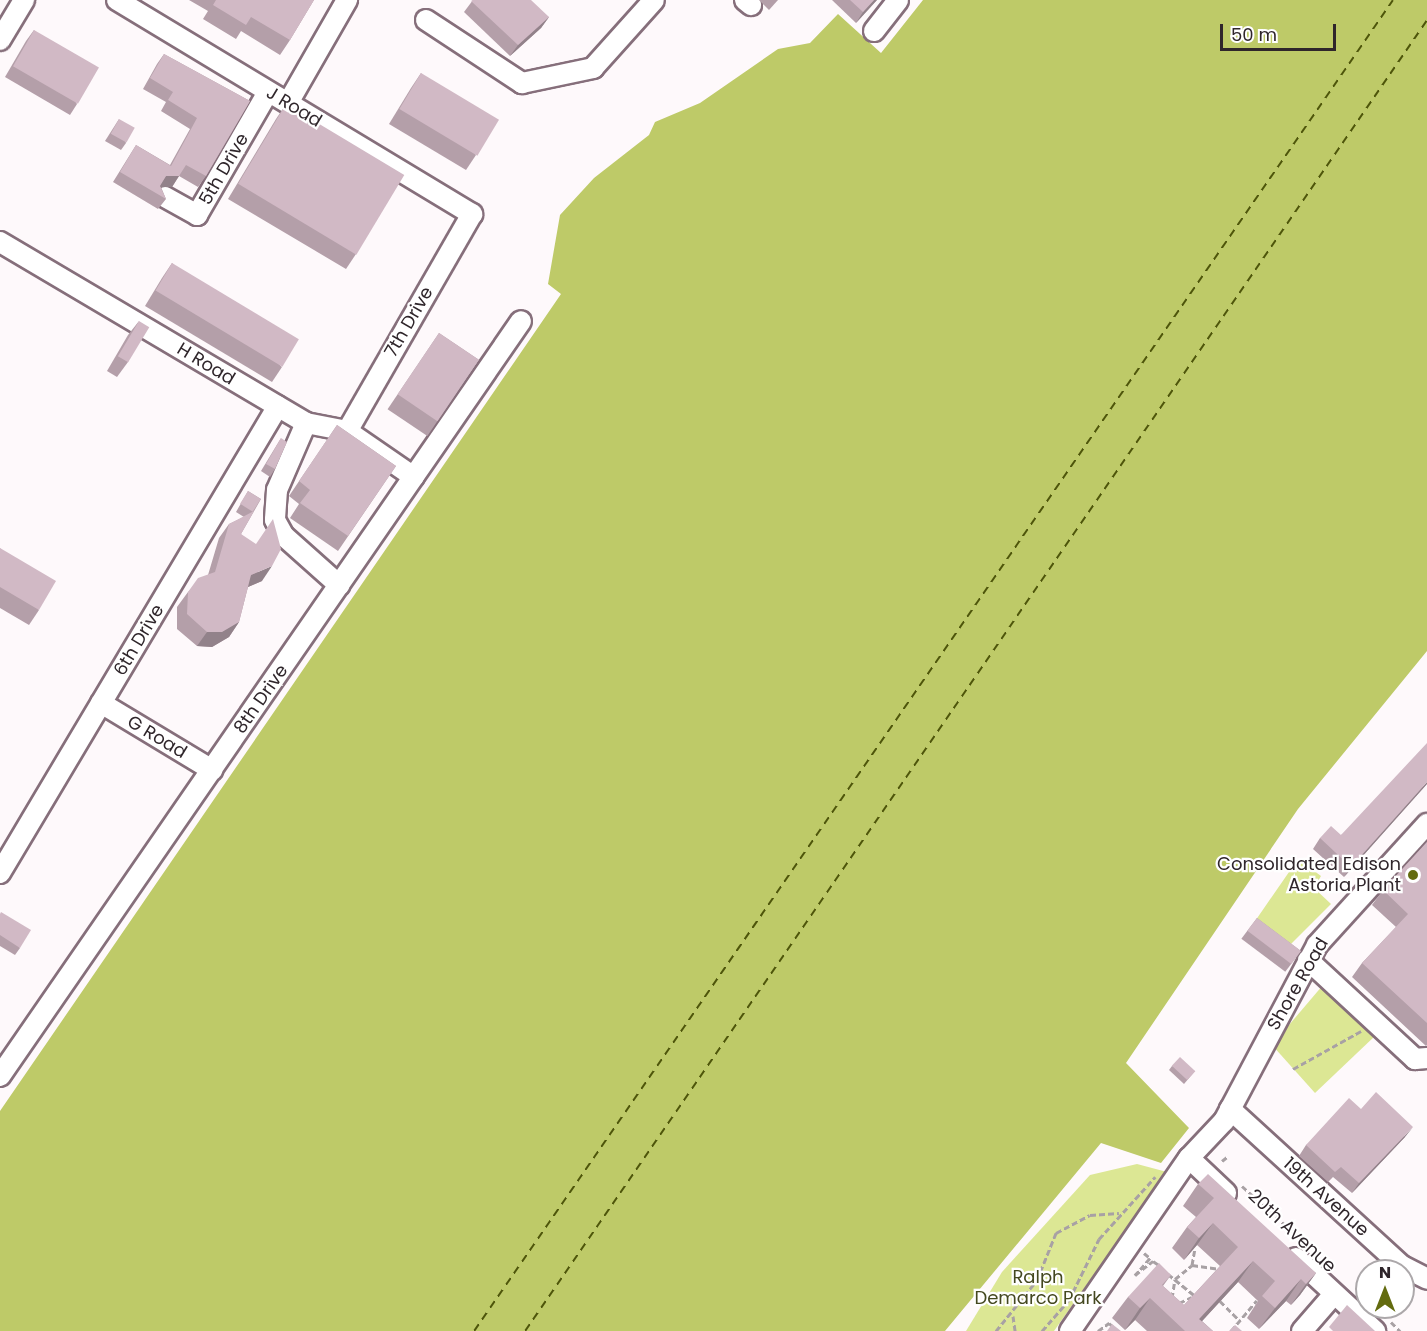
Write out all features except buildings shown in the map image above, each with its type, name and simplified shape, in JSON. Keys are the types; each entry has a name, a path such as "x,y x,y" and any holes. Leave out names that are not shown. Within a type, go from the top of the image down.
{"street":[{"path":"0,40 24,0"},
{"name":"J Road","path":"117,0 472,214"},
{"path":"288,103 347,0"},
{"path":"426,20 522,83 593,68 654,0"},
{"path":"874,31 898,0"},
{"name":"5th Drive","path":"165,197 197,215 268,92"},
{"name":"7th Drive","path":"347,431 472,214"},
{"name":"H Road","path":"0,242 306,423 347,431 414,477"},
{"name":"8th Drive","path":"0,1076 522,321"},
{"name":"6th Drive","path":"0,873 278,406"},
{"path":"306,423 277,490 275,520 284,536 339,585"},
{"name":"G Road","path":"101,703 212,770"},
{"name":"Shore Road","path":"1070,1331 1189,1158 1230,1109 1308,960 1427,824"},
{"path":"1308,960 1415,1059 1427,1058"},
{"name":"19th Avenue","path":"1230,1109 1401,1266 1427,1279"},
{"name":"20th Avenue","path":"1189,1158 1238,1204"},
{"name":"20th Avenue","path":"1282,1245 1375,1331"},
{"path":"1302,1331 1334,1294"}],"path":[{"path":"1293,1069 1368,1027"},
{"path":"1222,1161 1227,1157"},
{"path":"1217,1161 1222,1166"},
{"path":"1042,1331 1069,1300 1119,1213 1150,1178 1160,1178"},
{"name":"20th Avenue","path":"1239,1182 1307,1245"},
{"path":"996,1331 1013,1316 1037,1280 1056,1233 1090,1215 1119,1213"},
{"path":"1143,1252 1174,1279 1195,1296 1172,1305 1174,1279 1192,1265 1195,1248"},
{"path":"1152,1259 1135,1275 1152,1259"},
{"path":"1192,1265 1224,1269"},
{"path":"1231,1331 1257,1300"},
{"path":"1220,1301 1240,1321"},
{"path":"1013,1316 1015,1331"},
{"path":"1098,1331 1109,1323 1118,1331"},
{"path":"1236,1326 1242,1331"}],"green space":[{"path":"1298,859 1321,876 1314,888 1331,904 1286,949 1251,927"},
{"path":"1323,985 1376,1035 1315,1093 1272,1045"},
{"name":"Ralph Demarco Park","path":"1137,1164 1167,1172 1054,1331 966,1331 1002,1272 1090,1175"}],"shaded area":[{"path":"923,0 1427,0 1427,651 1298,809 1126,1063 1189,1128 1161,1163 1101,1143 945,1331 0,1331 0,1111 561,294 548,284 560,215 594,178 649,135 655,122 700,103 778,49 810,43 838,14 881,53"}],"ferry route":[{"path":"474,1331 1393,0"},
{"path":"525,1331 1427,20"}],"place":[{"name":"Consolidated Edison Astoria Plant","path":"1413,875"}]}
